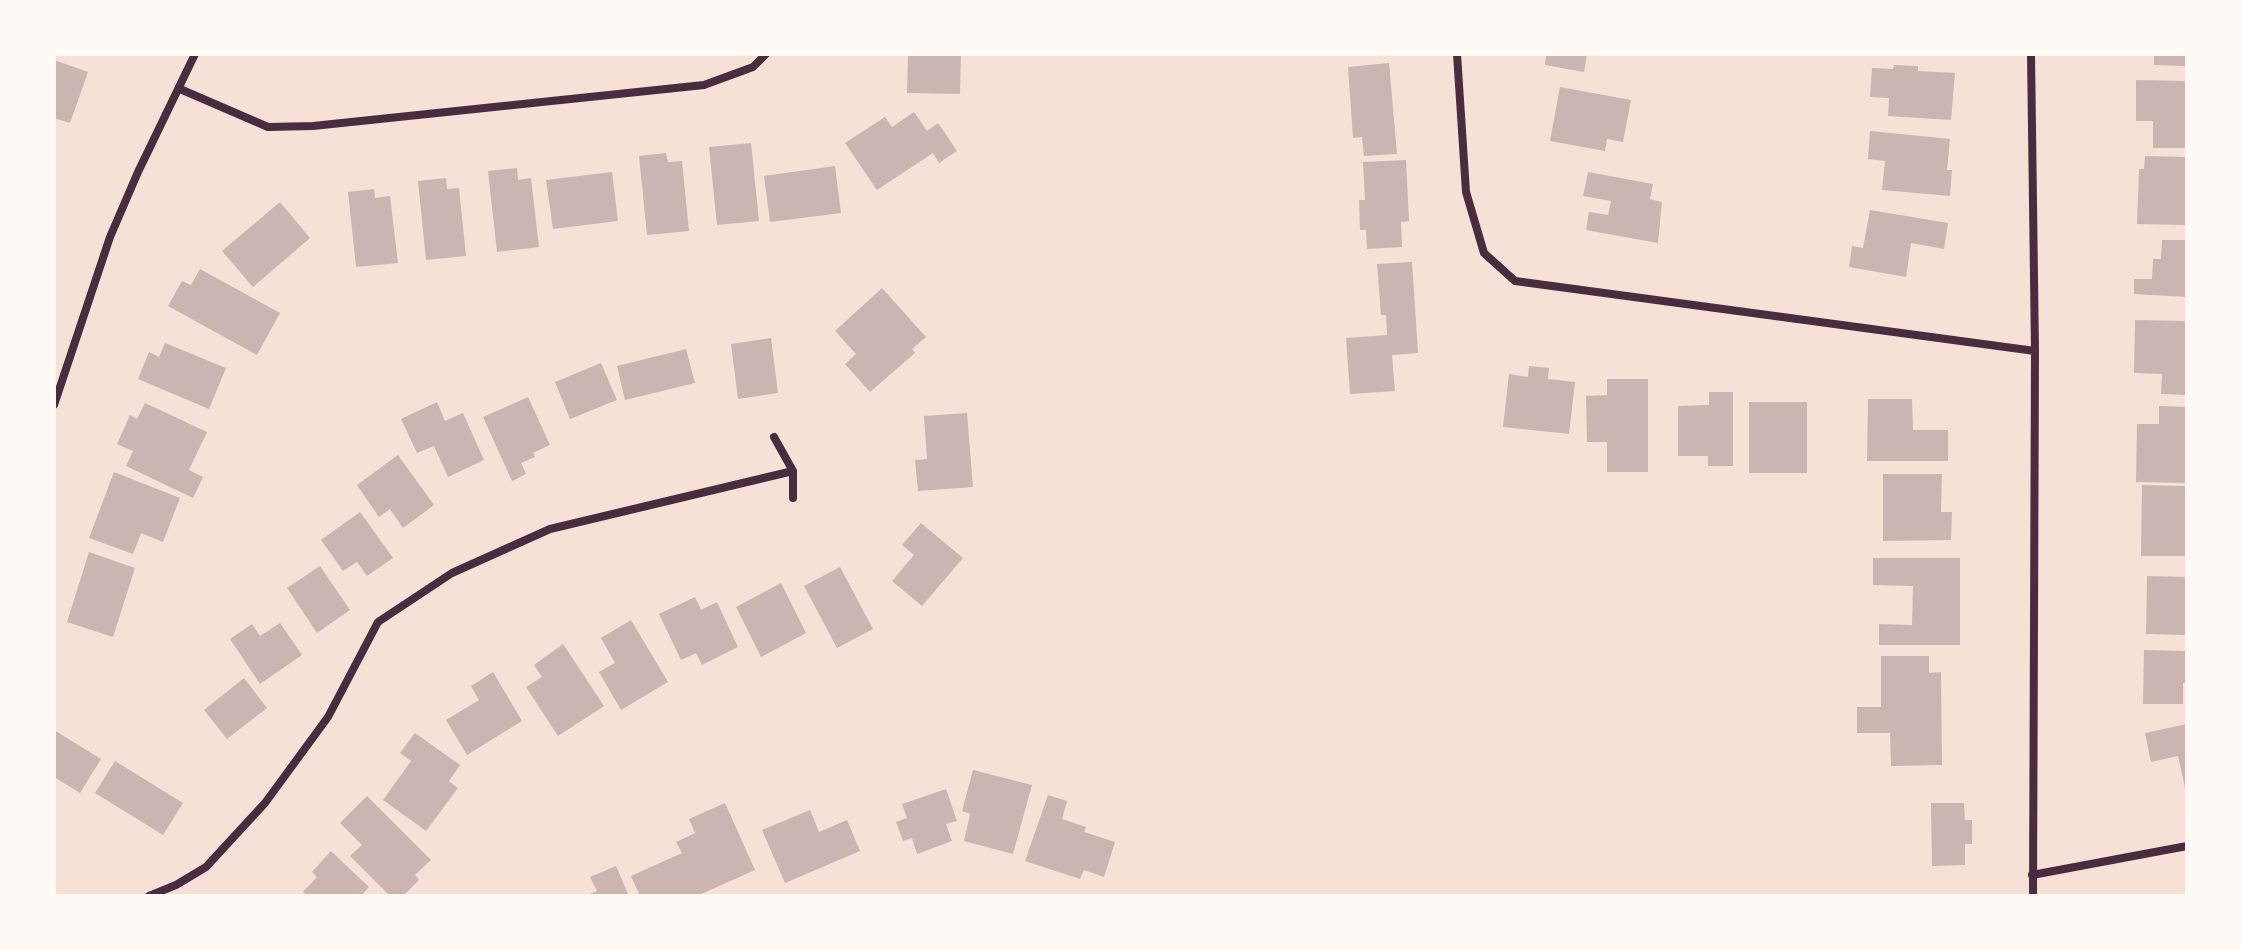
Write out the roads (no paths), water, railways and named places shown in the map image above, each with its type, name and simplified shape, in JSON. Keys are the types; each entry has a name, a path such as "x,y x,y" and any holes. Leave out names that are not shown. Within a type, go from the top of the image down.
{"street":[{"path":"54,405 110,237 195,54"},
{"path":"180,89 268,127 313,126 704,85 753,67 766,54"},
{"path":"1457,54 1466,192 1484,253 1515,281 2035,351"},
{"path":"2031,54 2035,351 2033,896"},
{"path":"774,437 793,471 793,498"},
{"path":"149,896 176,885 206,867 265,803 328,717 378,622 452,573 550,529 793,471"},
{"path":"2032,875 2187,846"}]}
